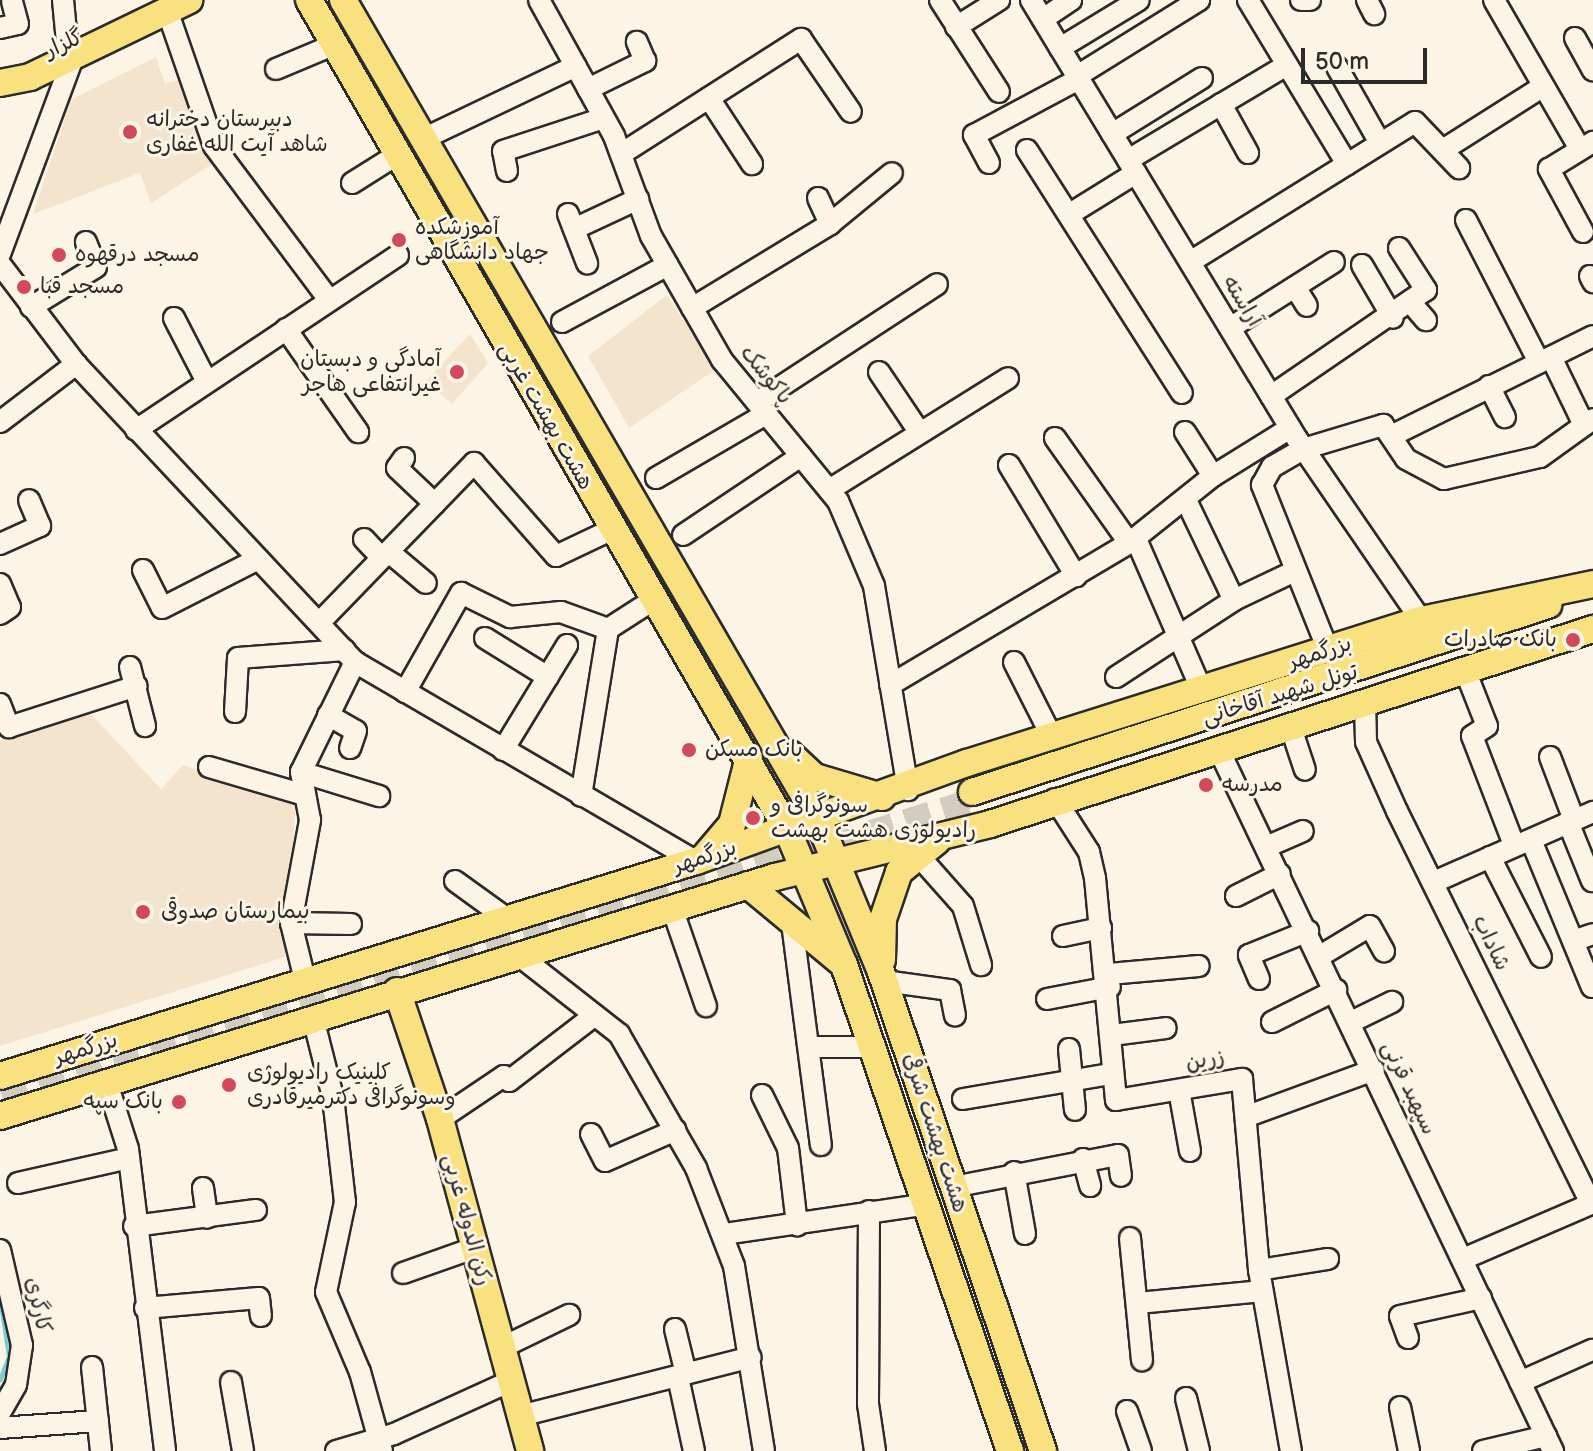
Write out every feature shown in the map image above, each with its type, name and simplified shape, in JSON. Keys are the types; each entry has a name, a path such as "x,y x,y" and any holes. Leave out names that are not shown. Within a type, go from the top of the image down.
{"main road":[{"name":"هشت بهشت غربی","path":"343,0 777,741 818,819"},
{"name":"هشت بهشت غربی","path":"303,2 333,45 653,600 749,757 787,829"},
{"name":"گلزار","path":"0,82 178,5"},
{"name":"بزرگمهر","path":"0,1076 505,917 700,860 897,794 967,763 1421,620 1588,586"},
{"name":"تونل شهید آقاخانی","path":"974,796 1512,622 1588,586"},
{"name":"بزرگمهر","path":"974,796 1519,635 1593,628"},
{"name":"بزرگمهر","path":"0,1116 517,954 805,868 957,828 990,824 1055,799 1593,628"},
{"path":"777,741 815,777 897,794"},
{"path":"700,860 732,824 749,757"},
{"path":"967,763 957,784 962,806 990,824"},
{"name":"هشت بهشت شرقی","path":"818,819 838,861 883,976 1043,1451"},
{"path":"883,976 892,888 917,854 957,828"},
{"name":"هشت بهشت شرقی","path":"787,829 844,965 1010,1451"},
{"path":"748,885 844,965"},
{"path":"294,984 305,1021"},
{"name":"رکن الدوله غربی","path":"397,991 440,1119 530,1451"}],"street":[{"path":"0,254 70,50 63,0"},
{"name":"پاکوشک","path":"539,0 604,118 668,265 692,308 761,408 829,490 874,586 890,685 897,794"},
{"path":"940,0 999,92"},
{"path":"956,27 999,0"},
{"name":"آراسته","path":"1031,0 1303,449 1421,620"},
{"path":"1043,19 1071,0"},
{"path":"1060,48 1139,0"},
{"path":"989,163 974,135 1078,78 1199,0"},
{"path":"1248,0 1347,164"},
{"path":"1494,0 1542,87 1586,146 1549,169 1583,232"},
{"path":"0,28 18,24 12,2"},
{"path":"178,5 214,146 329,300"},
{"path":"1575,38 1593,70"},
{"path":"621,154 801,39 851,112"},
{"path":"588,89 645,61 637,42"},
{"path":"276,69 333,45"},
{"path":"1073,212 1221,104 1287,65"},
{"path":"425,138 576,66"},
{"path":"1337,67 1380,143"},
{"path":"1112,134 1202,78"},
{"path":"1446,148 1542,87"},
{"path":"709,98 752,164"},
{"path":"1221,104 1248,153"},
{"path":"507,171 503,151 604,118"},
{"path":"1190,262 1415,122 1446,148 1459,168"},
{"path":"1027,150 1073,212 1182,393"},
{"path":"352,183 395,156"},
{"path":"692,308 830,224 892,173"},
{"path":"818,198 830,224"},
{"path":"587,263 571,222 638,199"},
{"path":"1328,650 1262,485 1272,467 1303,449 1383,425 1406,459 1444,479 1540,457 1589,422 1545,359 1466,220"},
{"path":"31,307 96,267 86,242"},
{"path":"1271,396 1393,318 1426,290 1399,248"},
{"path":"136,430 398,255"},
{"path":"1230,328 1334,262"},
{"path":"0,264 76,364 350,656 581,796 700,860"},
{"path":"562,322 668,265"},
{"path":"1362,265 1393,318"},
{"path":"656,478 937,284"},
{"path":"1295,287 1307,306"},
{"path":"1411,303 1426,320"},
{"path":"174,318 207,382"},
{"path":"286,329 358,432"},
{"path":"1391,436 1593,336"},
{"path":"0,422 76,364"},
{"path":"879,372 920,433"},
{"path":"829,490 1008,378"},
{"path":"1489,386 1505,417"},
{"path":"890,685 1133,541 1213,476 1290,428"},
{"path":"1185,432 1213,476"},
{"path":"1055,438 1133,541 1202,691"},
{"path":"683,535 801,456"},
{"path":"400,463 420,479 435,504"},
{"path":"319,623 474,463 556,556 613,529"},
{"path":"1009,465 1076,576"},
{"path":"0,544 40,526 29,500"},
{"path":"1186,500 1234,600"},
{"path":"364,539 426,583"},
{"path":"143,570 162,608 258,559"},
{"path":"1116,677 1234,600 1295,571"},
{"path":"0,584 10,607 0,614"},
{"path":"405,692 461,593 510,617 561,612 608,629"},
{"path":"581,796 608,629 653,600"},
{"path":"485,638 548,677"},
{"path":"503,750 567,645"},
{"path":"235,712 238,658 350,656"},
{"path":"294,984 291,923 310,820 301,772 328,715 350,656"},
{"path":"1014,662 1052,737"},
{"path":"1465,670 1487,726 1472,736 1573,941 1592,987"},
{"path":"0,704 4,729 133,676 145,726"},
{"name":"شاداب","path":"1365,701 1366,742 1592,1203"},
{"path":"328,715 356,731 350,748"},
{"path":"1290,725 1305,770"},
{"name":"سپهبد قرنی","path":"1218,748 1320,956 1549,1443"},
{"path":"1550,757 1592,881"},
{"path":"209,767 305,795"},
{"path":"301,772 379,796"},
{"path":"963,1099 1111,1074 1110,981 1089,852 1055,799"},
{"path":"1434,882 1593,812"},
{"path":"1266,847 1303,831"},
{"path":"917,854 963,906 981,965"},
{"path":"1490,857 1541,957"},
{"path":"1236,896 1280,874"},
{"path":"455,881 505,917"},
{"path":"672,908 706,1006"},
{"path":"291,923 351,924"},
{"path":"792,923 811,1047 821,1145"},
{"path":"1320,956 1370,926 1384,951"},
{"path":"1063,936 1101,928"},
{"path":"1259,979 1249,955 1308,931"},
{"path":"1573,941 1593,934"},
{"path":"517,954 595,1015 633,1050 676,1130 725,1234 751,1357 764,1451"},
{"path":"1047,999 1110,981 1199,966"},
{"path":"883,976 950,990 955,1016"},
{"path":"1272,1022 1336,990"},
{"path":"1351,1022 1392,1002"},
{"path":"440,1119 504,1076 509,1081 595,1015"},
{"path":"305,1021 333,1097 345,1202 326,1292 381,1444"},
{"path":"1112,1035 1166,1028"},
{"path":"811,1047 873,1047"},
{"path":"1069,1049 1075,1110"},
{"path":"1248,1116 1374,1070"},
{"name":"زرین","path":"1111,1074 1116,1100 1242,1079 1248,1116 1261,1280 1291,1451"},
{"path":"107,1083 129,1158 134,1226 165,1451"},
{"path":"1179,1090 1190,1151"},
{"path":"762,1095 788,1148 797,1225"},
{"path":"591,1134 605,1161 676,1130"},
{"path":"953,1187 1014,1172 1118,1155 1121,1176"},
{"path":"18,1183 129,1158"},
{"path":"1083,1159 1090,1186"},
{"path":"1014,1172 1025,1234"},
{"path":"203,1188 207,1218"},
{"path":"1463,1259 1592,1203"},
{"path":"725,1234 927,1204"},
{"path":"134,1226 256,1210"},
{"path":"869,1211 868,1404 875,1451"},
{"path":"1130,1238 1142,1360"},
{"path":"403,1273 474,1248"},
{"name":"کارگری","path":"0,1250 22,1345 16,1385 0,1413"},
{"path":"1138,1303 1261,1280 1328,1259"},
{"path":"145,1308 259,1298 261,1316"},
{"path":"1408,1338 1400,1316 1481,1298"},
{"path":"501,1348 569,1315"},
{"path":"675,1329 694,1451"},
{"path":"1520,1382 1592,1350"},
{"path":"520,1416 751,1357"},
{"path":"92,1367 101,1451"},
{"path":"336,1451 381,1444 511,1381"},
{"path":"231,1382 243,1451"},
{"path":"1186,1398 1199,1451"},
{"path":"1400,1407 1409,1451"},
{"path":"1127,1411 1141,1451"},
{"path":"0,1428 98,1421"},
{"path":"1483,1451 1549,1443"}],"shaded area":[{"name":"دبیرستان دخترانه شاهد آیت الله غفاری","path":"156,57 165,84 183,78 212,164 151,203 140,173 33,214 71,100"},
{"path":"667,295 715,370 629,428 588,356"},
{"name":"آمادگی و دبستان غیرانتفاعی هاجر","path":"470,334 488,363 452,404 426,381"},
{"name":"بیمارستان صدوقی","path":"89,712 161,789 183,765 296,802 285,957 0,1046 0,740"}],"waterway":[{"path":"0,1298 9,1356 0,1379"}],"tunnel":[{"path":"645,903 975,801"},
{"path":"0,1090 659,888"}],"place":[{"name":"دبیرستان دخترانه شاهد آیت الله غفاری","path":"130,132"},
{"name":"آموزشکده جهاد دانشگاهی","path":"399,240"},
{"name":"مسجد درقهوه","path":"59,255"},
{"name":"مسجد قبا","path":"24,287"},
{"name":"آمادگی و دبستان غیرانتفاعی هاجر","path":"457,372"},
{"name":"بانک صادرات","path":"1573,640"},
{"name":"بانک مسکن","path":"689,750"},
{"name":"مدرسه","path":"1206,785"},
{"name":"سونوگرافی و رادیولوژی هشت بهشت","path":"753,818"},
{"name":"بیمارستان صدوقی","path":"143,912"},
{"name":"کلینیک رادیولوژی وسونوگرافی دکترمیرقادری","path":"229,1085"},
{"name":"بانک سپه","path":"179,1102"}]}
